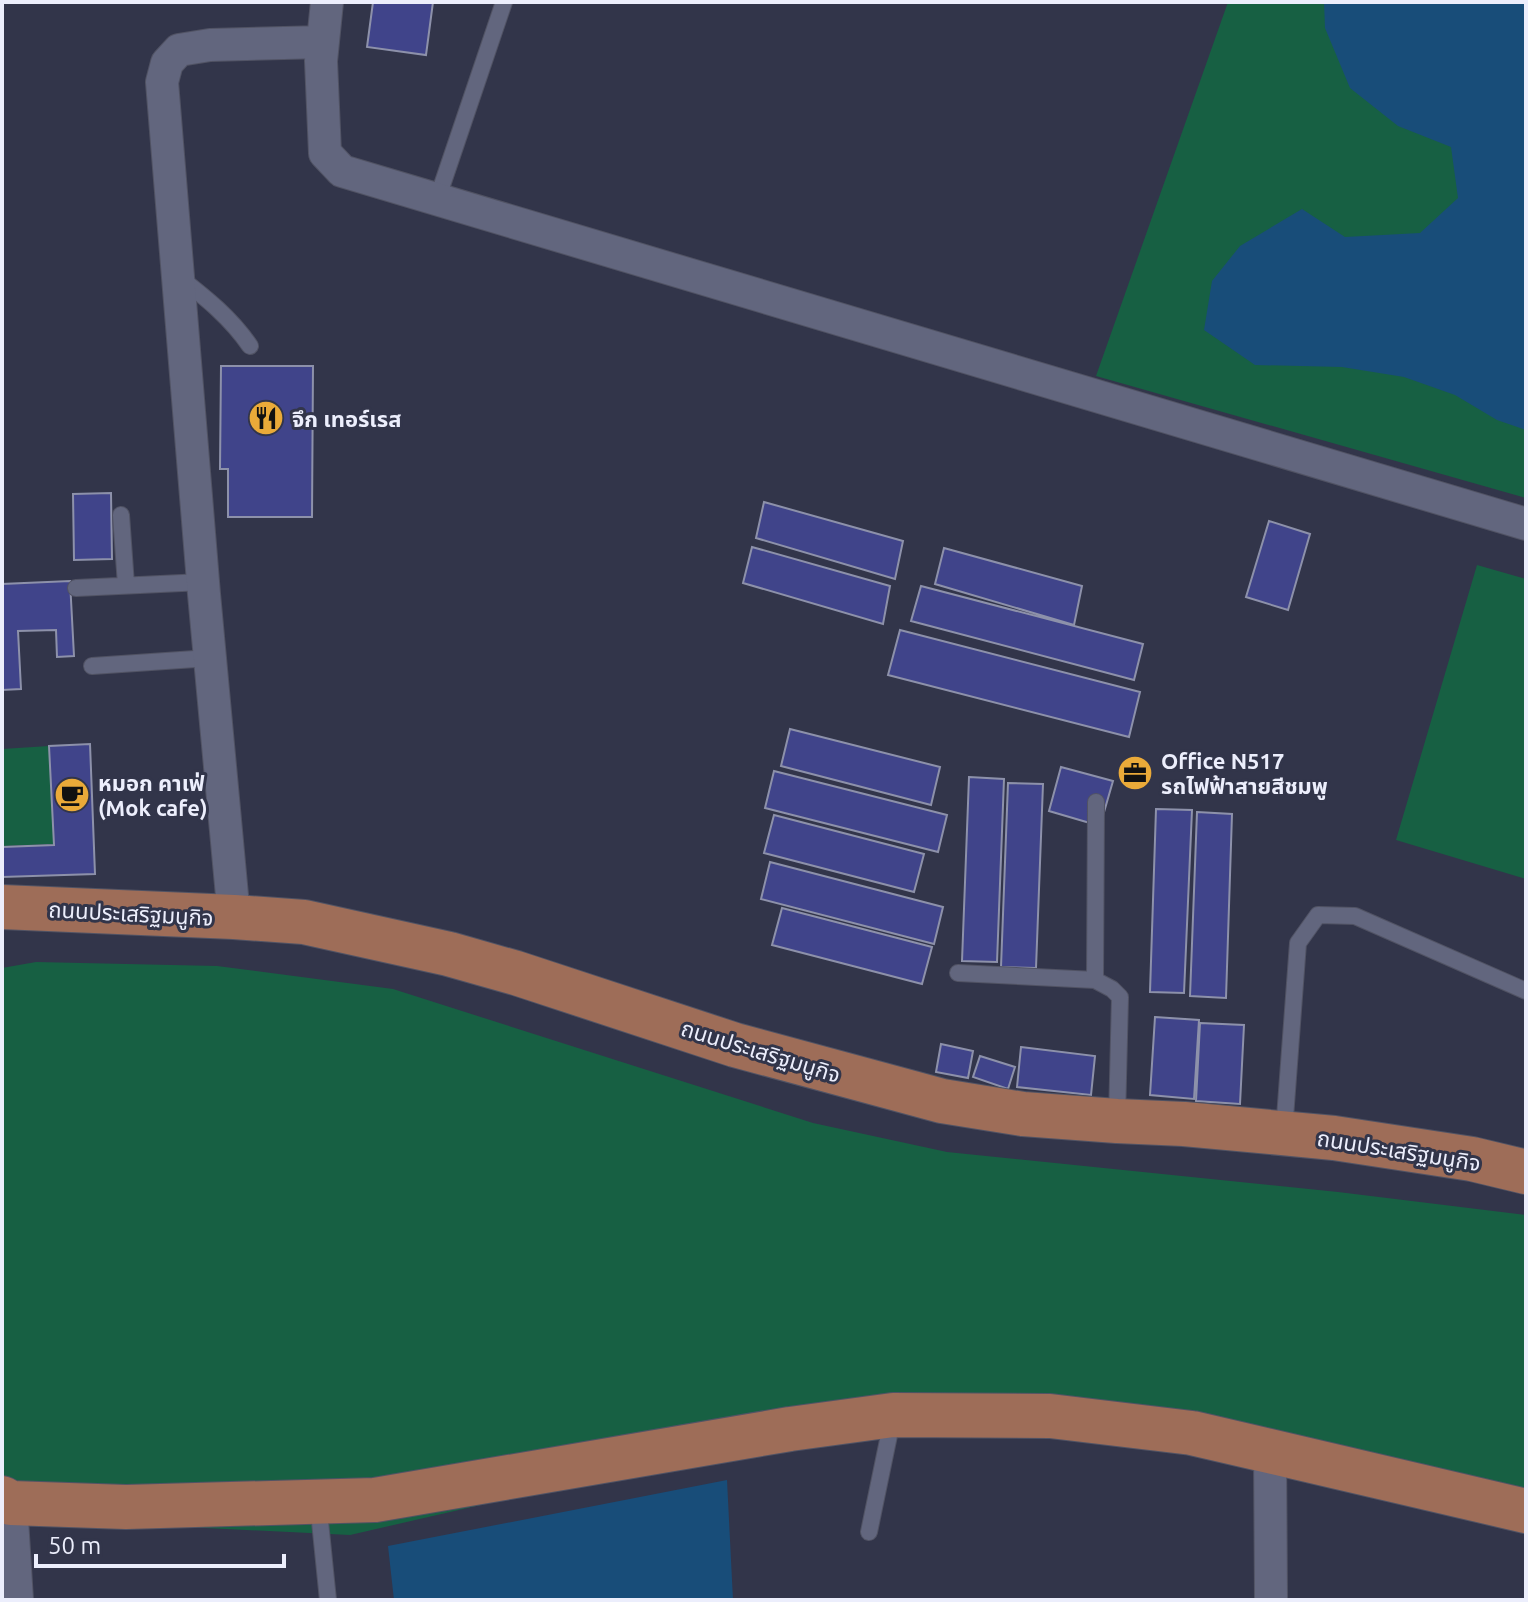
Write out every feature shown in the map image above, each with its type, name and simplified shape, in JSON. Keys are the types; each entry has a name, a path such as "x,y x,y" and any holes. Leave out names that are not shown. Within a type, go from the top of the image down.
{"main road":[{"name":"ถนนประเสริฐมนูกิจ","path":"2,907 304,922 449,954 735,1045 942,1101 1023,1114 1184,1124 1334,1138 1472,1159 1526,1172"},
{"path":"7,1500 126,1507 375,1500 790,1429 893,1415 1050,1416 1192,1433 1526,1511"}],"street":[{"path":"327,2 321,61 325,153 342,171 1526,524"},
{"path":"234,917 162,82 167,63 179,50 210,45 323,42"},
{"path":"1270,1451 1271,1600"},
{"path":"7,1500 17,1600"}],"lane":[{"path":"437,200 504,2"},
{"path":"178,276 214,304 250,346"},
{"path":"121,515 126,585"},
{"path":"76,588 203,582"},
{"path":"92,666 210,658"},
{"path":"1095,980 1096,802"},
{"path":"1284,1133 1298,943 1318,915 1355,916 1526,991"},
{"path":"958,973 1095,980 1112,989 1120,997 1117,1121"},
{"path":"869,1532 893,1415"},
{"path":"318,1502 328,1600"}],"green space":[{"path":"1228,2 1526,2 1526,498 1096,376"},
{"path":"1477,565 1526,579 1526,879 1396,840"},
{"path":"49,746 54,844 2,846 2,749"},
{"path":"36,962 217,966 393,989 813,1123 947,1152 1338,1192 1526,1215 1526,1499 930,1402 350,1535 2,1518 2,968"}],"water":[{"path":"1324,2 1526,2 1526,430 1497,420 1455,395 1404,377 1342,367 1255,365 1204,330 1212,281 1240,246 1302,209 1345,237 1420,233 1458,198 1451,147 1398,126 1350,88 1325,28"},
{"path":"727,1480 733,1600 394,1600 388,1546"}],"building":[{"path":"373,2 433,2 426,55 367,47"},
{"name":"จึก เทอร์เรส","path":"221,366 313,366 312,517 228,517 228,469 220,469"},
{"path":"111,493 112,559 74,560 73,494"},
{"path":"764,502 903,541 895,579 756,538"},
{"path":"1269,521 1310,534 1288,610 1246,597"},
{"path":"752,547 890,586 883,624 743,583"},
{"path":"944,548 1082,586 1074,625 935,584"},
{"path":"70,581 74,656 57,657 56,630 18,631 21,689 2,690 2,584"},
{"path":"921,586 1143,644 1134,680 911,621"},
{"path":"900,630 1140,692 1129,737 888,675"},
{"path":"790,729 940,767 931,805 781,766"},
{"name":"หมอก คาเฟ่ (Mok cafe)","path":"90,744 95,874 2,877 2,847 54,845 49,746"},
{"path":"1061,767 1113,781 1100,826 1049,811"},
{"path":"774,771 947,815 938,852 765,808"},
{"path":"969,777 1004,779 997,962 962,961"},
{"path":"1008,783 1043,784 1036,968 1001,967"},
{"path":"1156,809 1192,810 1184,993 1150,992"},
{"path":"1197,812 1232,814 1226,998 1190,996"},
{"path":"774,815 924,854 914,892 764,853"},
{"path":"770,862 943,907 934,944 761,899"},
{"path":"782,908 932,947 922,984 772,945"},
{"path":"1155,1017 1199,1020 1194,1099 1150,1095"},
{"path":"1200,1023 1244,1025 1240,1104 1196,1101"},
{"path":"941,1044 973,1051 968,1078 936,1072"},
{"path":"1021,1047 1095,1056 1091,1095 1017,1087"},
{"path":"980,1056 1015,1067 1008,1089 973,1077"}],"place":[{"name":"จึก เทอร์เรส","path":"266,418"},
{"name":"Office N517 รถไฟฟ้าสายสีชมพู","path":"1135,773"},
{"name":"หมอก คาเฟ่ (Mok cafe)","path":"72,795"}]}
